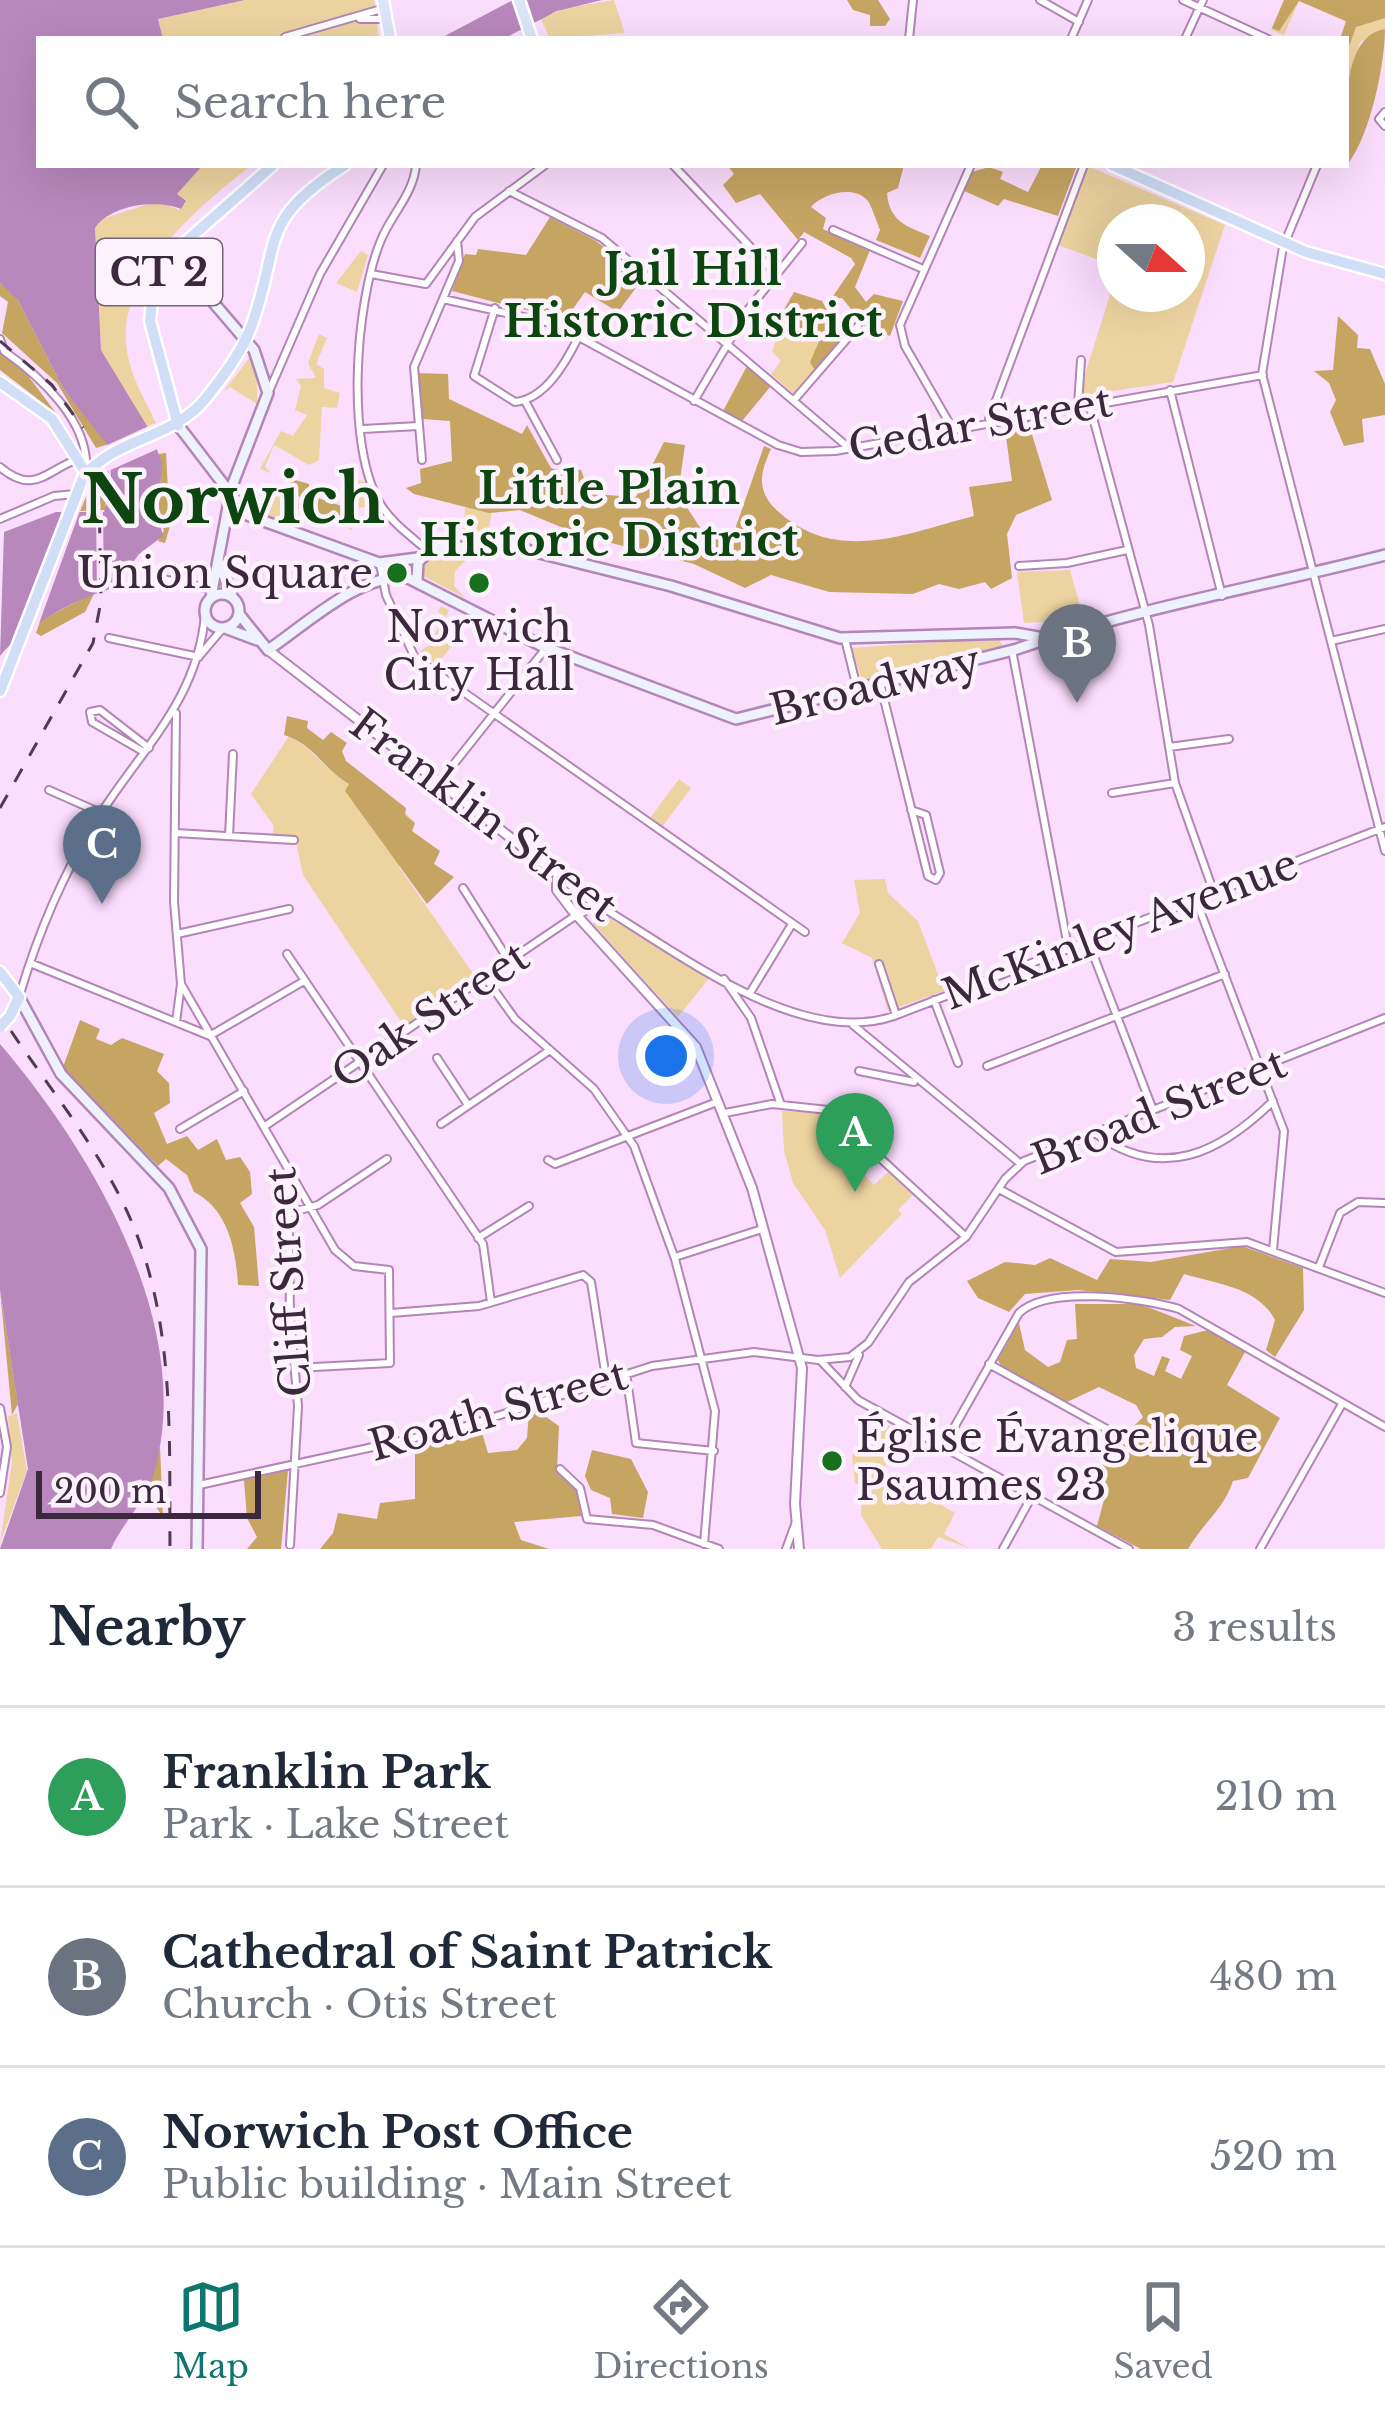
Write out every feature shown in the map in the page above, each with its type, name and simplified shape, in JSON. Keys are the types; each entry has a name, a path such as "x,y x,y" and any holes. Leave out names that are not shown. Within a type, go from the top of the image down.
{"highway":[{"name":"CT 2","path":"178,425 149,312 156,277 172,254 270,168"},
{"path":"1119,168 1284,243 1385,274"},
{"name":"CT 2","path":"0,691 26,635 86,473 103,460 178,425 208,395 245,340 275,229 327,171"},
{"path":"0,382 46,414 86,473"},
{"path":"0,1028 19,997 1,973"}],"main road":[{"path":"519,0 531,36"},
{"path":"172,254 259,359 268,393 230,500 219,563 216,582 205,614 224,628 239,614 219,563"},
{"path":"178,425 230,500 260,521 380,562 445,544 527,550 845,639 1039,637"},
{"path":"418,583 416,568 425,553"},
{"name":"Broadway","path":"382,581 395,577 418,583 546,647 735,718 1012,650 1039,637 1385,555"},
{"path":"268,650 382,581"},
{"path":"212,597 233,597"},
{"name":"Franklin Street","path":"239,614 268,650"},
{"name":"Franklin Street","path":"224,628 257,640"},
{"path":"19,997 61,1074 162,1179 199,1244 204,1311 197,1549"}],"street":[{"path":"909,36 913,0"},
{"path":"1040,0 1078,22"},
{"path":"1072,36 1088,0"},
{"path":"1183,0 1202,4 1262,36"},
{"path":"1186,36 1202,4"},
{"path":"289,36 385,9"},
{"path":"1385,112 1379,119 1385,125"},
{"path":"268,393 320,274 380,168"},
{"path":"415,168 370,274 356,347 363,429 378,501 425,553"},
{"path":"370,274 424,286 475,217 541,168"},
{"path":"676,168 776,274"},
{"path":"951,427 901,334 923,269 970,168"},
{"path":"989,419 1083,168"},
{"path":"1316,168 1284,243 1263,375 1385,851"},
{"path":"509,190 597,235 849,448"},
{"path":"832,230 923,269"},
{"path":"422,460 414,367 459,261 458,241"},
{"path":"694,401 727,344 802,243"},
{"name":"Cedar Street","path":"443,299 533,316 789,449 812,453 1263,375"},
{"path":"494,308 475,378 515,402 526,401 558,373 578,336"},
{"path":"794,400 858,326"},
{"path":"0,339 4,351 72,420 84,441 86,473"},
{"path":"1078,405 1081,361"},
{"path":"1170,390 1222,596"},
{"path":"526,401 557,460"},
{"path":"1089,403 1146,615 1175,783 1214,893"},
{"path":"363,429 418,425"},
{"path":"0,467 12,476 40,480 79,460"},
{"path":"0,519 56,495 76,494"},
{"path":"1019,566 1067,563 1127,550"},
{"path":"380,562 382,581 411,654 805,932"},
{"path":"154,578 205,588 216,582"},
{"path":"19,997 30,963 101,813 176,713 200,655 205,614"},
{"path":"200,655 224,628"},
{"path":"1331,641 1385,629"},
{"path":"109,638 200,655"},
{"path":"845,639 857,689"},
{"path":"438,784 546,647"},
{"name":"Franklin Street","path":"268,650 557,879 750,993 818,1019 853,1025"},
{"path":"1012,650 1068,949"},
{"path":"880,683 911,810 928,877 936,880 940,873 926,815 911,810"},
{"path":"101,710 147,750 93,722 90,712 101,710"},
{"name":"Cliff Street","path":"176,713 181,984 176,1022"},
{"path":"1169,748 1228,739"},
{"path":"229,836 232,754"},
{"path":"1112,793 1175,783"},
{"path":"49,790 101,813"},
{"name":"McKinley Avenue","path":"853,1025 896,1015 1382,828"},
{"path":"176,833 294,840"},
{"path":"557,879 560,895 577,916 690,1040 725,1113 765,1228 800,1358 799,1549"},
{"path":"463,888 509,961"},
{"path":"1196,900 1284,1135 1273,1250"},
{"name":"Oak Street","path":"265,1126 595,903"},
{"path":"177,934 289,909"},
{"path":"750,993 792,924"},
{"path":"1088,941 1153,1111"},
{"path":"286,954 478,1238 488,1258 491,1302"},
{"path":"30,963 211,1035 304,981"},
{"path":"880,964 896,1015"},
{"path":"987,1066 1225,974"},
{"path":"485,977 515,1019 594,1089 628,1136 675,1257 715,1411 704,1544"},
{"path":"724,979 751,1018 781,1105"},
{"name":"Cliff Street","path":"181,984 288,1165 296,1368 290,1545"},
{"path":"934,1000 958,1063"},
{"name":"Broad Street","path":"845,1388 860,1352 909,1282 966,1238 1021,1164 1385,1018"},
{"path":"853,1025 916,1082 1021,1164"},
{"path":"441,1124 550,1050"},
{"path":"436,1058 468,1105"},
{"path":"859,1071 916,1082"},
{"path":"180,1129 244,1091"},
{"path":"548,1160 555,1164 720,1101"},
{"path":"1095,1133 1138,1154 1187,1156 1228,1142 1273,1101"},
{"path":"725,1113 781,1105 829,1110 966,1238"},
{"path":"289,1213 309,1209 388,1160"},
{"path":"288,1165 309,1209 345,1261 388,1268 391,1313 389,1364 296,1368"},
{"path":"999,1189 1116,1252 1145,1254 1228,1239 1273,1250 1385,1293"},
{"path":"1316,1266 1343,1209 1364,1202 1385,1203"},
{"path":"478,1238 530,1206"},
{"path":"675,1257 765,1228"},
{"path":"391,1313 491,1302 570,1276 587,1277 606,1378"},
{"path":"943,1447 989,1364 1031,1302 1152,1301 1179,1309 1385,1427"},
{"name":"Roath Street","path":"199,1485 460,1428 626,1373 754,1352 800,1358"},
{"path":"800,1358 820,1360 860,1352"},
{"path":"820,1360 845,1388 1129,1549"},
{"path":"989,1364 1112,1432"},
{"path":"626,1373 635,1442 714,1451"},
{"path":"1260,1549 1342,1404"},
{"path":"0,1408 4,1448 0,1493"},
{"path":"560,1469 580,1487 587,1519 645,1523 719,1549"},
{"path":"1003,1549 1032,1496"},
{"path":"786,1549 796,1522"}],"shaded area":[{"path":"0,0 245,0 158,19 162,36 36,36 36,168 200,168 177,194 186,201 181,209 137,206 113,213 95,228 101,350 150,431 162,463 158,516 163,536 139,554 115,588 53,614 0,656 4,532 56,512 104,512 111,485 110,448 64,390 18,300 0,283"},
{"path":"245,0 374,0 379,36 162,36 158,19"},
{"path":"513,0 602,0 557,11 509,36 445,36"},
{"path":"614,0 625,33 549,36 541,19 566,8"},
{"path":"847,0 878,0 890,19 885,26 870,26 870,15 853,10"},
{"path":"1284,0 1385,0 1385,29 1360,42 1349,86 1349,46 1356,26 1299,1 1284,35 1271,30"},
{"path":"1284,0 1385,0 1385,18 1356,27 1349,47 1349,36 1341,36 1346,21 1299,1 1279,31 1272,28"},
{"path":"1385,29 1379,80 1349,161 1352,65 1370,35"},
{"path":"200,168 248,168 167,242 136,292 127,318 126,345 133,375 156,423 147,427 101,350 95,227 105,218 158,201 179,210 186,203 177,194"},
{"path":"729,168 903,168 898,188 887,193 888,202 900,221 930,236 920,258 876,240 880,230 862,196 838,193 811,207 826,218 823,229 870,250 855,287 866,302 874,294 903,301 890,336 865,326 842,298 831,299 855,264 851,258 804,232 798,240 760,194 736,203 723,185 734,174"},
{"path":"992,168 1003,172 1000,179 1028,192 1040,168 1076,168 1058,216 1004,199 998,206 962,190 972,172"},
{"path":"1087,168 1176,204 1097,204 1097,259 1058,245"},
{"path":"1205,216 1225,225 1205,285"},
{"path":"550,217 596,241 644,277 618,312 585,292 565,320 452,291 465,254 476,255 478,249 526,255"},
{"path":"361,251 368,255 357,292 336,283"},
{"path":"0,283 17,298 64,390 109,444 96,448 57,383 2,333 8,302 0,296"},
{"path":"794,292 822,301 842,337 815,371 810,362 819,341 806,332 802,337 779,332 782,313"},
{"path":"1105,312 1196,312 1173,382 1078,396"},
{"path":"1338,316 1358,335 1357,348 1370,349 1385,384 1385,415 1362,419 1364,442 1344,446 1330,412 1336,400 1329,383 1314,371 1333,370"},
{"path":"779,332 801,336 806,332 819,340 811,362 815,371 794,394 771,374 781,361 772,351"},
{"path":"319,334 327,338 316,364 324,369 324,388 340,393 337,408 322,407 319,460 309,465 274,445 265,467 271,473 260,469 281,431 293,436 307,415 295,410 301,386 296,379 316,378 308,363"},
{"path":"0,353 23,369 56,413 0,370"},
{"path":"250,357 257,373 257,404 230,387 224,391"},
{"path":"747,366 771,386 742,421 723,411"},
{"path":"415,373 448,374 449,399 522,434 527,425 551,468 575,476 576,469 581,470 590,494 636,497 664,442 685,445 678,494 701,529 733,535 764,446 771,449 762,475 767,499 803,529 827,538 874,540 974,516 969,487 1012,481 1004,422 1027,418 1052,500 1016,515 1007,534 1012,578 991,589 985,582 959,589 939,584 913,594 829,592 771,575 745,588 694,564 580,535 520,510 489,513 414,494 406,488 421,483 420,469 452,461 450,421 423,419"},
{"path":"501,447 488,537 463,536 465,508"},
{"path":"166,453 170,526 165,543 158,541 164,530 158,454"},
{"path":"109,470 105,510 80,511 93,481"},
{"path":"351,478 365,482 372,506 357,508 352,530 340,525"},
{"path":"292,479 309,484 309,495 342,506 341,522 297,508 300,497 291,492 284,497"},
{"path":"261,487 288,498 280,523 256,512 265,498 256,492"},
{"path":"453,549 484,557 469,557 455,571 454,586 465,598 422,575 428,558"},
{"path":"1070,570 1084,620 1024,623 1017,572"},
{"path":"95,592 85,612 41,636 36,633 40,621"},
{"path":"441,606 449,610 438,636 453,644 437,665 419,652 439,639 434,636 445,616 438,612"},
{"path":"999,638 1002,646 862,681 851,648"},
{"path":"287,716 308,721 307,728 323,740 331,732 347,743 342,751 346,761 406,808 405,815 415,823 412,831 440,851 434,864 454,877 427,904 345,791 349,784 303,744 284,735"},
{"path":"289,736 349,784 346,791 363,815 381,788 415,823 399,867 476,978 404,1026 303,875 295,837 273,835 274,826 251,794"},
{"path":"679,779 691,788 662,827 650,818"},
{"path":"885,879 888,893 918,921 944,991 888,1011 872,958 842,943 860,913 854,880"},
{"path":"602,914 710,977 678,1017 593,924 594,916"},
{"path":"80,1020 100,1029 96,1039 111,1045 122,1038 164,1054 157,1071 169,1083 170,1103 154,1113 167,1144 187,1136 198,1150 217,1139 226,1160 240,1157 250,1172 252,1194 240,1203 254,1227 259,1286 238,1285 228,1232 215,1209 194,1192 187,1175 166,1159 158,1166 63,1067"},
{"path":"0,1044 34,1086 99,1185 147,1297 160,1355 163,1413 155,1469 111,1549 0,1549 28,1469 0,1290"},
{"path":"782,1111 827,1114 843,1131 833,1142 874,1185 888,1172 913,1195 898,1210 902,1214 840,1278 825,1230 793,1183 784,1150"},
{"path":"1242,1246 1303,1268 1304,1310 1275,1357 1266,1350 1275,1320 1268,1309 1236,1288 1184,1274 1170,1300 1078,1290 1025,1294 1009,1312 978,1298 967,1281 1005,1262 1035,1265 1050,1258 1097,1280 1110,1259 1151,1262"},
{"path":"0,1290 18,1404 12,1415"},
{"path":"1075,1304 1140,1304 1196,1326 1175,1327 1162,1337 1144,1339 1134,1355 1136,1368 1154,1376 1162,1356 1170,1359 1165,1371 1181,1379 1192,1356 1180,1350 1184,1336 1208,1330 1245,1352 1227,1385 1280,1418 1248,1478 1233,1481 1188,1549 1141,1549 1097,1526 1105,1496 1094,1491 1097,1478 1112,1450 1143,1417 1136,1405 1099,1387 1065,1403 998,1360 1019,1323 1025,1350 1048,1367 1060,1362 1067,1340 1077,1339"},
{"path":"536,1410 559,1426 557,1470 580,1492 581,1516 514,1522 521,1540 549,1549 320,1549 333,1533 338,1513 377,1519 380,1503 415,1499 415,1444 480,1426 488,1453 517,1450 527,1438 529,1412"},
{"path":"17,1414 27,1471 0,1543 12,1463 8,1416"},
{"path":"871,1416 901,1432 883,1471 955,1513 944,1534 971,1549 938,1537 931,1549 882,1549 861,1515 862,1485 855,1483 852,1456"},
{"path":"160,1447 163,1517 156,1507 142,1504"},
{"path":"592,1450 631,1459 648,1492 643,1518 612,1514 610,1498 591,1490 585,1476"},
{"path":"288,1470 281,1549 247,1549 257,1537 247,1518 244,1480"}],"pier":[{"path":"153,424 162,447 104,473 103,447"},
{"path":"81,508 37,629 18,636 63,511"},
{"path":"96,512 103,512 104,592 97,593"}],"railway":[{"path":"0,341 52,385 83,428"},
{"path":"0,808 93,643 101,601 99,492"},
{"path":"11,1031 100,1161 142,1248 166,1375 170,1549"}],"place":[{"name":"Union Square","path":"397,573"},
{"name":"Norwich City Hall","path":"479,583"},
{"name":"Cathedral of Saint Patrick","path":"1077,703"},
{"name":"Norwich Post Office","path":"102,904"},
{"name":"Franklin Park","path":"855,1192"},
{"name":"Église Évangelique Psaumes 23","path":"832,1461"}],"district":[{"name":"Jail Hill Historic District","path":"693,295"},
{"name":"Norwich","path":"233,500"},
{"name":"Little Plain Historic District","path":"609,514"}]}
